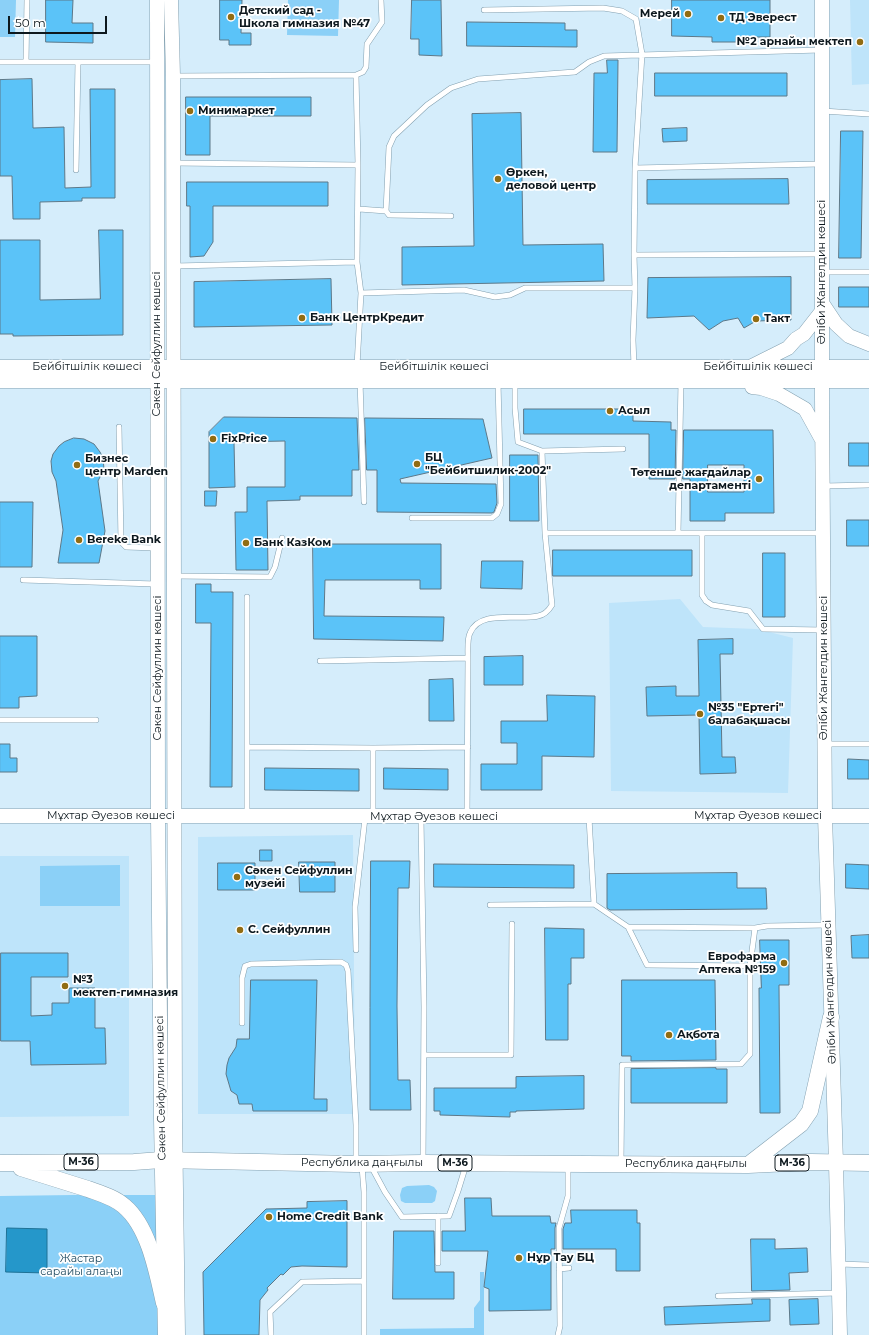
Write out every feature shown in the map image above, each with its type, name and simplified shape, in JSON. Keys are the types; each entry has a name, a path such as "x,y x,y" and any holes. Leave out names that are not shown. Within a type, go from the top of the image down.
{"main road":[{"name":"Сәкен Сейфуллин көшесі","path":"157,0 156,373 158,816 168,1161 178,1335"},
{"name":"Сәкен Сейфуллин көшесі","path":"165,1335 164,1303 174,816 171,0"},
{"name":"Әліби Жангелдин көшесі","path":"822,0 822,441 825,816 840,1335"},
{"path":"749,367 788,348 796,339 804,334 822,307 836,324 850,336 869,344"},
{"name":"Бейбітшілік көшесі","path":"0,367 360,381 717,381 822,374 869,367"},
{"name":"Бейбітшілік көшесі","path":"173,374 357,367 749,367 822,374 869,381"},
{"name":"Бейбітшілік көшесі","path":"0,381 156,373"},
{"path":"717,381 735,386 761,388 779,394 805,409 822,441"},
{"name":"Мұхтар Әуезов көшесі","path":"0,816 869,816"},
{"path":"748,1165 801,1124 810,1111 831,1017"},
{"name":"Республика даңғылы","path":"3,1163 168,1161 362,1164 467,1163 748,1165 811,1162 869,1163"},
{"path":"3,1163 103,1195 122,1204 138,1223 151,1251 164,1303"}],"lane":[{"path":"26,62 27,0"},
{"path":"172,76 356,75 362,72 366,67 367,44 382,22 381,0"},
{"path":"484,10 603,8 622,11 636,19 642,54 635,168 634,367"},
{"path":"386,211 389,147 394,136 427,105 451,88 478,79 575,72 589,62 604,56 822,50"},
{"path":"0,62 158,62"},
{"path":"76,170 78,62"},
{"path":"356,75 359,210 357,262 361,293 357,367"},
{"path":"822,111 869,114"},
{"path":"172,163 358,165"},
{"path":"635,168 822,164"},
{"path":"359,210 386,211 390,215 451,216"},
{"path":"634,255 822,254"},
{"path":"173,266 357,262"},
{"path":"822,272 869,272"},
{"path":"361,293 464,290 495,297 510,295 525,288 635,288"},
{"path":"360,381 364,502"},
{"path":"412,518 492,518 497,514 501,504 498,381"},
{"path":"515,381 515,408 518,442 542,451 623,449"},
{"path":"678,533 681,381"},
{"path":"119,427 121,542 126,547 157,548"},
{"path":"467,817 469,633 476,625 485,619 539,616 547,612 552,605 545,533 542,451"},
{"path":"823,486 869,485"},
{"path":"545,533 823,533"},
{"path":"702,533 702,595 706,601 712,605 749,611 763,629 824,630"},
{"path":"174,576 270,577 276,567 282,538"},
{"path":"23,580 157,584"},
{"path":"247,817 248,597"},
{"path":"320,661 468,658"},
{"path":"0,720 96,720"},
{"path":"825,744 869,744"},
{"path":"247,747 468,747"},
{"path":"356,950 355,907 369,817 373,748"},
{"path":"421,817 424,1055 423,1163"},
{"path":"589,817 594,904"},
{"path":"490,905 594,904 628,927 647,965 750,966"},
{"path":"424,1055 511,1055 512,924"},
{"path":"628,927 755,928 767,926 828,925"},
{"path":"621,1164 622,1066 741,1064 750,1054 750,966 755,928"},
{"path":"242,1023 242,978 245,966 251,964 341,962 346,965 356,1125 362,1164 364,1192 364,1335"},
{"path":"362,1164 385,1192 402,1217 449,1216 467,1163"},
{"path":"558,1335 560,1326 559,1228 568,1196 568,1164"},
{"path":"438,1216 438,1263"},
{"path":"838,1264 869,1265"},
{"path":"559,1268 570,1268"},
{"path":"271,1335 270,1312 302,1282 364,1281"},
{"path":"718,1296 839,1293"}],"shaded area":[{"name":"№2 арнайы мектеп","path":"850,0 869,0 869,84 852,85"},
{"name":"№35 \"Ертегі\" балабақшасы","path":"680,599 703,627 757,629 793,638 788,793 611,791 609,603"},
{"path":"353,835 355,1114 198,1114 198,837"},
{"name":"№3 мектеп-гимназия","path":"0,856 129,856 129,1116 0,1117"},
{"path":"7,1228 47,1229 47,1273 6,1272"}],"green space":[{"path":"0,0 16,0 15,37 0,37"},
{"path":"288,0 339,0 338,36 287,35"},
{"path":"120,865 120,906 40,906 40,866"},
{"path":"429,1185 434,1187 437,1191 435,1201 432,1203 405,1203 401,1201 400,1195 402,1188 407,1186"},
{"name":"Жастар сарайы алаңы","path":"162,1195 159,1335 0,1335 0,1196"},
{"path":"480,1272 484,1272 484,1335 380,1335 380,1329 474,1328 474,1308 480,1300"}],"building":[{"path":"46,0 73,0 72,23 93,23 93,43 46,42"},
{"name":"Детский сад - Школа гимназия №47","path":"220,0 242,0 241,33 251,33 251,45 229,45 229,40 220,40"},
{"path":"412,0 441,0 442,56 419,55 419,39 411,39"},
{"name":"ТД Эверест","path":"672,0 770,0 770,37 736,37 736,42 712,42 712,37 672,36"},
{"path":"467,22 565,23 565,30 577,30 577,47 467,46"},
{"path":"607,60 618,60 617,152 593,152 594,73 607,73"},
{"path":"655,73 787,73 787,96 655,96"},
{"path":"32,79 33,128 64,127 65,188 91,187 90,89 115,89 115,198 82,198 82,201 40,202 40,219 13,219 12,176 0,176 0,80"},
{"path":"186,97 311,97 311,116 210,116 210,155 186,155"},
{"name":"Өркен, деловой центр","path":"521,113 523,245 603,244 604,281 402,285 402,247 474,246 472,114"},
{"path":"687,128 687,141 663,142 662,129"},
{"path":"841,131 863,131 861,258 839,258"},
{"path":"788,179 789,204 647,204 647,180"},
{"path":"187,182 328,182 328,206 213,206 213,242 204,256 190,257 190,206 187,206"},
{"path":"99,230 123,230 123,335 13,336 13,334 0,334 0,240 40,240 40,300 100,299"},
{"path":"791,277 791,320 756,321 744,328 738,318 723,321 709,330 694,316 647,318 648,278"},
{"path":"331,279 332,325 194,327 194,282"},
{"path":"839,287 869,287 869,307 839,307"},
{"path":"524,409 633,409 633,421 671,422 671,430 676,430 675,479 649,479 649,434 524,434"},
{"path":"224,417 357,418 359,470 352,470 352,496 300,496 300,500 267,501 268,570 236,570 235,512 247,512 247,487 285,487 285,441 234,442 235,487 209,488 209,432"},
{"name":"БЦ \"Бейбитшилик-2002\"","path":"365,418 483,419 492,458 400,479 401,483 496,484 497,503 494,512 377,512 377,470 367,470"},
{"name":"Төтенше жағдайлар департаменті","path":"684,430 773,430 774,513 725,513 725,521 690,521 690,479 683,479","holes":["708,465 744,465 744,492 708,492"]},
{"path":"74,438 84,439 94,444 103,458 104,469 98,481 105,531 99,563 58,563 63,530 56,481 52,472 51,461 53,454 59,446"},
{"path":"849,443 869,443 869,466 849,466"},
{"path":"510,455 538,455 539,521 510,521"},
{"path":"205,491 217,491 216,506 205,506"},
{"path":"0,502 33,502 32,567 0,567"},
{"path":"847,520 869,520 869,546 847,546"},
{"path":"313,544 441,544 441,589 420,589 420,580 325,580 324,616 444,617 443,641 314,639"},
{"path":"553,550 692,550 692,576 553,576"},
{"path":"763,553 785,553 785,617 763,617"},
{"path":"482,561 523,561 522,589 481,588"},
{"path":"196,584 211,584 211,592 233,592 232,787 210,787 211,623 196,623"},
{"path":"0,636 37,636 37,696 19,697 19,708 0,708"},
{"path":"733,639 733,654 720,654 722,757 735,757 736,773 700,774 699,715 647,716 646,687 676,686 676,696 699,696 698,640"},
{"path":"523,656 523,685 484,685 484,657"},
{"path":"453,679 454,721 429,721 429,680"},
{"path":"547,695 595,696 594,757 542,756 542,790 481,790 481,764 517,764 517,743 501,743 501,721 547,721"},
{"path":"0,744 10,744 10,758 17,758 17,772 0,772"},
{"path":"848,759 869,760 869,779 848,779"},
{"path":"265,768 359,769 359,791 265,790"},
{"path":"384,768 448,769 448,790 384,789"},
{"path":"260,850 272,850 272,861 260,861"},
{"path":"371,861 410,861 409,888 398,888 397,1006 398,1080 410,1080 411,1110 370,1110"},
{"path":"299,862 335,862 335,892 300,892"},
{"name":"Сәкен Сейфуллин музейі","path":"218,863 255,863 255,890 218,890"},
{"path":"434,864 574,865 574,888 434,887"},
{"path":"846,864 869,865 869,889 846,888"},
{"path":"737,873 737,888 766,888 767,909 610,910 607,908 607,874"},
{"path":"545,928 584,929 584,958 571,958 571,984 568,984 568,1040 546,1040"},
{"path":"869,935 869,958 852,958 851,936"},
{"path":"760,940 789,940 789,985 779,985 780,1113 760,1113"},
{"path":"1,953 68,953 68,977 31,977 31,1016 52,1015 52,1003 69,1003 69,988 95,988 95,1028 105,1028 106,1064 31,1065 30,1041 1,1041"},
{"path":"251,980 317,980 314,1099 327,1099 327,1111 253,1111 252,1104 239,1104 237,1095 231,1091 226,1074 227,1065 229,1058 236,1047 237,1039 249,1039"},
{"name":"Ақбота","path":"622,980 715,980 716,1060 631,1061 631,1056 622,1056"},
{"path":"631,1069 727,1069 727,1103 631,1103"},
{"path":"584,1076 584,1109 516,1111 510,1112 510,1117 440,1115 440,1111 434,1111 434,1088 516,1088 516,1077"},
{"name":"Нұр Тау БЦ","path":"465,1198 491,1198 492,1216 550,1216 551,1223 556,1223 555,1249 551,1249 551,1310 489,1311 489,1289 484,1287 488,1251 442,1251 442,1231 465,1231"},
{"path":"347,1201 347,1267 291,1267 283,1275 281,1274 267,1288 268,1290 260,1300 259,1335 204,1335 203,1272 266,1209 307,1208 307,1202"},
{"path":"571,1210 637,1210 637,1223 640,1223 640,1271 616,1271 616,1249 563,1249 563,1229 565,1223 571,1223"},
{"path":"394,1231 434,1231 435,1272 454,1272 454,1299 393,1299"},
{"path":"751,1239 775,1239 775,1249 807,1248 808,1272 789,1273 790,1290 752,1291"},
{"path":"752,1299 770,1299 770,1321 665,1325 664,1307 752,1304"},
{"path":"818,1299 819,1324 790,1325 789,1300"}],"place":[{"name":"Мерей","path":"688,14"},
{"name":"Детский сад - Школа гимназия №47","path":"231,17"},
{"name":"ТД Эверест","path":"721,18"},
{"name":"№2 арнайы мектеп","path":"860,42"},
{"name":"Минимаркет","path":"190,111"},
{"name":"Өркен, деловой центр","path":"498,179"},
{"name":"Банк ЦентрКредит","path":"302,318"},
{"name":"Такт","path":"756,319"},
{"name":"Асыл","path":"610,411"},
{"name":"FixPrice","path":"213,439"},
{"name":"БЦ \"Бейбитшилик-2002\"","path":"417,464"},
{"name":"Бизнес центр Marden","path":"77,465"},
{"name":"Төтенше жағдайлар департаменті","path":"759,479"},
{"name":"Bereke Bank","path":"79,540"},
{"name":"Банк КазКом","path":"246,543"},
{"name":"№35 \"Ертегі\" балабақшасы","path":"700,714"},
{"name":"Сәкен Сейфуллин музейі","path":"237,877"},
{"name":"С. Сейфуллин","path":"240,930"},
{"name":"Еврофарма Аптека №159","path":"784,963"},
{"name":"№3 мектеп-гимназия","path":"65,986"},
{"name":"Ақбота","path":"669,1035"},
{"name":"Home Credit Bank","path":"269,1217"},
{"name":"Нұр Тау БЦ","path":"519,1258"}]}
